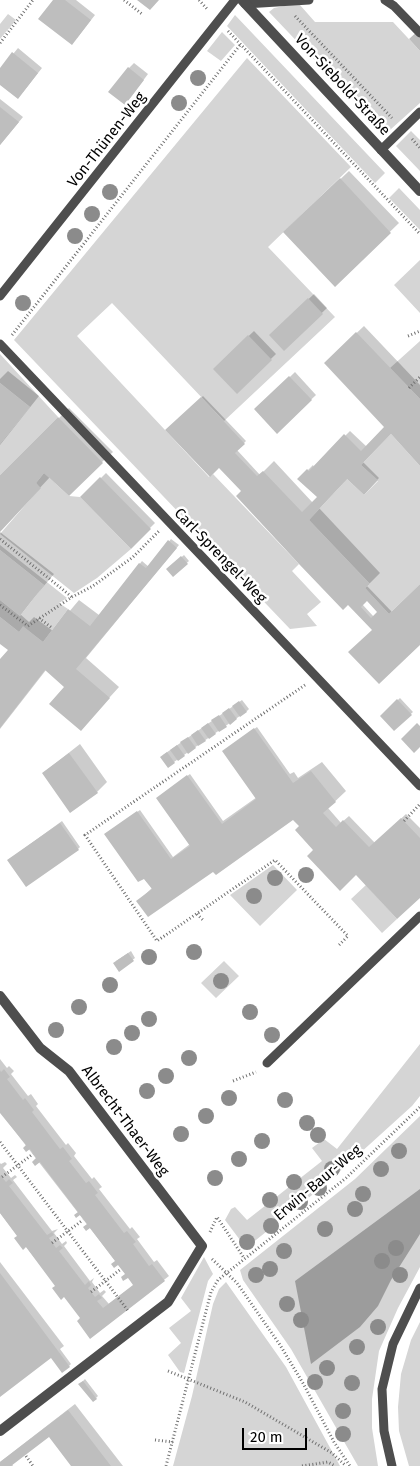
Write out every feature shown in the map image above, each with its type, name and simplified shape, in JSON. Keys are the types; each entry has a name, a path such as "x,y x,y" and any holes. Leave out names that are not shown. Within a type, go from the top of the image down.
{"street":[{"name":"Von-Siebold-Straße","path":"241,1 420,191"},
{"name":"Albrecht-Thaer-Weg","path":"0,996 40,1048 69,1071 202,1246 168,1302 139,1325"},
{"path":"0,1431 139,1325"}],"lane":[{"path":"241,1 309,0"},
{"path":"385,0 394,6 420,33"},
{"name":"Von-Thünen-Weg","path":"0,296 219,22 241,1"},
{"path":"381,150 420,112"},
{"name":"Carl-Sprengel-Weg","path":"1,345 420,786"},
{"path":"264,1067 420,916"},
{"path":"392,1466 384,1432 382,1389 393,1344 420,1288"}],"path":[{"path":"0,43 33,0"},
{"path":"124,0 142,14"},
{"path":"199,0 420,234"},
{"path":"280,1 420,148"},
{"path":"1,345 240,44"},
{"path":"408,336 420,331"},
{"path":"409,388 420,377"},
{"path":"0,605 28,626 72,597 93,586 133,557 169,522"},
{"path":"0,539 72,597"},
{"path":"40,618 52,628"},
{"path":"317,678 85,835 157,941 275,860 348,936 338,946"},
{"path":"404,821 420,804"},
{"path":"197,914 203,920"},
{"path":"233,1081 264,1067"},
{"name":"Erwin-Baur-Weg","path":"166,1466 211,1292 218,1280 346,1178 420,1107"},
{"path":"0,1142 139,1325"},
{"path":"2,1177 33,1154"},
{"path":"217,1217 244,1258"},
{"path":"52,1243 83,1220"},
{"path":"91,1292 121,1270"},
{"path":"227,1272 280,1345 304,1384 348,1466"},
{"path":"168,1371 245,1402 332,1453 348,1466"},
{"path":"155,1440 173,1442"},
{"path":"26,1456 33,1466"},
{"path":"302,1466 328,1462 335,1466"}],"shaded area":[{"path":"300,5 315,22 393,22 420,51 420,103 390,130 384,133 269,12 274,8"},
{"path":"8,14 16,20 0,39 0,24"},
{"path":"235,15 385,173 375,183 227,26"},
{"path":"222,32 235,45 221,61 207,51"},
{"path":"247,58 351,167 268,247 335,317 224,421 112,303 77,336 209,477 213,474 299,564 292,571 321,602 307,614 317,626 290,629 14,340"},
{"path":"411,131 420,140 420,171 396,146"},
{"path":"399,188 420,210 420,230 389,198"},
{"path":"420,260 420,313 394,285"},
{"path":"420,341 420,399 390,368"},
{"path":"0,354 58,417 0,475 0,444 30,407 0,383"},
{"path":"391,434 420,466 420,584 389,614 365,588 370,584 309,520 347,479 364,495 378,481 361,465"},
{"path":"44,473 69,496 80,497 131,549 97,578 74,593 0,534 40,488 36,483"},
{"path":"0,545 67,598 59,603 68,609 43,642 23,627 19,632 0,617 0,600 20,616 44,585 0,550"},
{"path":"273,865 297,890 260,926 230,895"},
{"path":"366,885 397,919 382,933 351,899"},
{"path":"224,961 239,976 216,998 201,983"},
{"path":"420,1044 420,1096 412,1106 327,1183 246,1248 225,1220 231,1209 235,1207 247,1220 322,1161 312,1148 324,1139 337,1149"},
{"path":"420,1116 420,1267 398,1308 379,1351 372,1399 372,1428 378,1466 358,1466 291,1349 243,1280 240,1270 355,1179"},
{"path":"420,1189 420,1234 391,1280 378,1306 360,1327 311,1364 295,1281"},
{"path":"204,1257 213,1274 208,1281 184,1373 180,1372 168,1355 181,1343 169,1328 191,1311 181,1298"},
{"path":"226,1282 286,1367 340,1466 173,1466 192,1396 213,1304 219,1289"},
{"path":"420,1322 420,1466 409,1466 399,1431 398,1407 401,1374 411,1340"}],"building":[{"path":"53,0 65,0 91,20 72,45 38,19"},
{"path":"137,0 159,0 150,10"},
{"path":"420,29 420,51 409,39"},
{"path":"12,52 38,73 18,99 0,85 0,68"},
{"path":"128,67 144,80 125,105 108,92"},
{"path":"0,107 19,122 0,145"},
{"path":"340,178 391,233 335,287 283,232"},
{"path":"308,298 323,314 284,351 269,335"},
{"path":"356,332 420,399 420,466 391,434 361,465 378,480 364,495 347,479 309,520 370,584 365,588 389,614 420,584 420,645 379,684 348,652 372,630 348,605 343,610 299,564 236,496 241,491 219,468 210,477 165,430 201,397 245,444 235,453 257,476 263,471 302,512 317,497 297,479 307,469 309,471 344,434 361,451 384,427 324,363","holes":["367,601 377,612 371,618 361,607"]},
{"path":"248,335 272,360 237,394 213,369"},
{"path":"289,376 312,400 277,434 254,409"},
{"path":"0,383 30,407 0,444"},
{"path":"58,417 103,463 69,496 44,473 36,483 41,488 0,532 0,475"},
{"path":"100,477 151,529 131,549 80,497"},
{"path":"168,540 177,548 76,669 110,698 81,731 49,704 64,687 45,670 0,728 0,659 8,650 0,644 0,617 19,632 23,626 43,642 68,609 90,626 139,563 146,568"},
{"path":"0,550 44,585 20,616 0,600"},
{"path":"181,556 188,564 173,577 166,569"},
{"path":"397,699 412,715 394,731 380,716"},
{"path":"239,701 247,712 240,717 232,706"},
{"path":"229,708 237,719 230,725 222,713"},
{"path":"219,715 227,727 219,732 211,720"},
{"path":"208,723 216,734 209,739 201,728"},
{"path":"417,723 420,726 420,747 414,753 401,739"},
{"path":"254,728 293,783 311,771 336,802 323,813 336,827 343,820 369,847 401,818 420,838 420,898 397,919 356,875 340,891 307,856 313,850 295,830 299,826 293,820 216,875 213,872 148,917 136,901 152,889 144,879 138,882 104,834 137,811 171,859 190,846 156,798 187,775 222,824 256,799 222,751"},
{"path":"198,730 206,741 198,746 191,735"},
{"path":"188,737 196,748 188,754 180,742"},
{"path":"177,745 185,756 178,761 170,750"},
{"path":"167,752 175,763 168,768 160,757"},
{"path":"69,753 98,793 70,813 42,773"},
{"path":"60,823 79,850 26,887 7,860"},
{"path":"128,953 134,961 119,972 113,963"},
{"path":"4,1069 10,1077 7,1079 23,1100 25,1098 34,1110 32,1112 60,1149 63,1147 72,1159 69,1161 86,1183 89,1181 98,1193 95,1195 124,1233 127,1231 136,1242 133,1244 149,1266 152,1264 165,1281 90,1339 77,1321 80,1318 64,1297 61,1300 52,1288 55,1286 26,1247 23,1250 14,1238 17,1236 0,1213 0,1175 6,1182 9,1179 13,1183 9,1186 47,1235 52,1232 54,1235 49,1238 56,1248 60,1245 63,1248 59,1251 85,1285 89,1281 91,1285 88,1288 95,1297 99,1294 102,1298 97,1301 103,1308 133,1285 128,1278 123,1281 121,1277 125,1274 118,1265 114,1268 111,1264 115,1261 90,1228 86,1231 83,1227 87,1224 80,1215 76,1218 74,1215 78,1212 40,1162 35,1166 32,1162 36,1158 30,1149 26,1152 23,1148 26,1145 0,1113 0,1070 1,1072"},
{"path":"0,1273 70,1367 62,1373 51,1358 0,1397"},
{"path":"83,1381 97,1399 93,1402 78,1384"},
{"path":"68,1410 111,1466 71,1466 49,1437 11,1466 0,1466 0,1462"}]}
